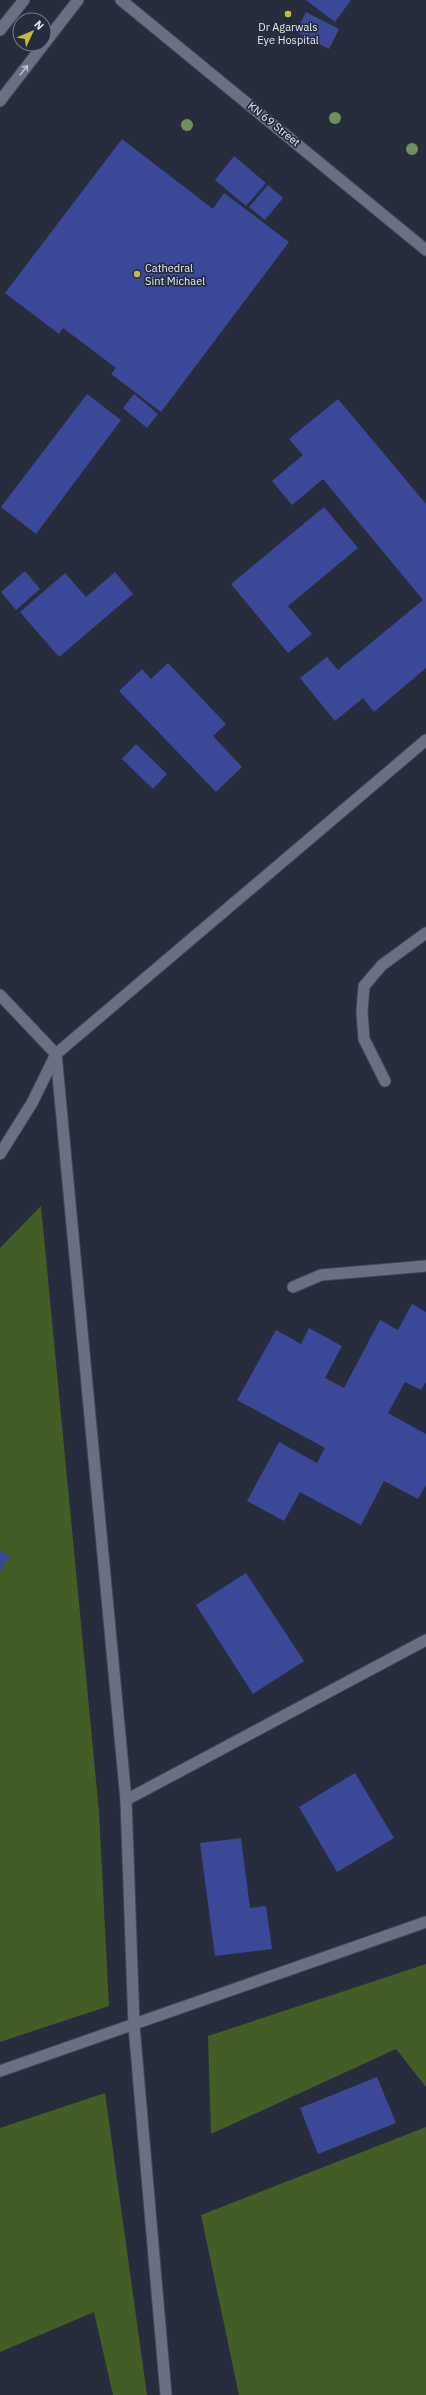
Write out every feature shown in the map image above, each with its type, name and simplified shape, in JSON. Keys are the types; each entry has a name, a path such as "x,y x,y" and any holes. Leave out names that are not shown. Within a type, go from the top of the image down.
{"street":[{"path":"0,30 24,0"},
{"path":"0,101 78,0"},
{"name":"KN 69 Street","path":"122,0 426,250"},
{"path":"0,1154 32,1103 56,1054 426,740"},
{"path":"385,1081 364,1039 362,1012 364,986 382,965 426,933"},
{"path":"0,995 56,1054 126,1800 134,2026 166,2395"},
{"path":"293,1287 320,1275 426,1266"},
{"path":"126,1800 426,1640"},
{"path":"0,2071 134,2026 426,1922"}],"green space":[{"path":"41,1206 99,1812 109,2006 0,2042 0,1248"},
{"path":"426,1964 426,2087 396,2049 211,2134 208,2036"},
{"path":"105,2093 147,2395 113,2395 94,2312 0,2352 0,2128"},
{"path":"426,2127 426,2395 239,2395 201,2215"}],"building":[{"path":"306,0 351,0 335,22"},
{"path":"306,12 339,29 329,49 296,32"},
{"path":"122,139 213,209 224,193 289,242 161,412 111,374 116,368 63,328 59,334 5,293"},
{"path":"234,156 266,183 246,206 215,180"},
{"path":"268,185 283,198 265,220 249,207"},
{"path":"87,394 121,420 36,534 1,507"},
{"path":"134,394 158,414 147,428 123,408"},
{"path":"338,399 426,504 426,668 374,712 363,698 335,721 300,678 327,657 338,670 423,600 323,479 292,505 272,481 303,455 289,439"},
{"path":"324,507 358,548 288,606 312,634 288,653 231,584"},
{"path":"25,571 40,589 16,610 1,592"},
{"path":"115,572 133,594 59,657 20,612 65,573 86,597"},
{"path":"168,663 226,724 213,736 242,767 216,792 119,691 142,669 151,679"},
{"path":"136,744 167,774 153,789 122,759"},
{"path":"412,1304 426,1312 426,1382 421,1390 405,1382 388,1413 426,1434 426,1485 418,1499 384,1481 361,1525 300,1492 284,1521 247,1501 279,1442 317,1463 325,1448 237,1400 276,1330 301,1344 309,1328 342,1346 325,1378 344,1388 380,1320 398,1330"},
{"path":"0,1550 9,1556 0,1571"},
{"path":"246,1573 304,1661 253,1694 196,1605"},
{"path":"355,1773 394,1838 337,1872 299,1807"},
{"path":"241,1838 250,1908 266,1906 272,1949 215,1956 200,1843"},
{"path":"377,2077 396,2123 318,2154 300,2108"}],"place":[{"name":"Dr Agarwals Eye Hospital","path":"288,14"},
{"name":"Cathedral Sint Michael","path":"137,274"}]}
